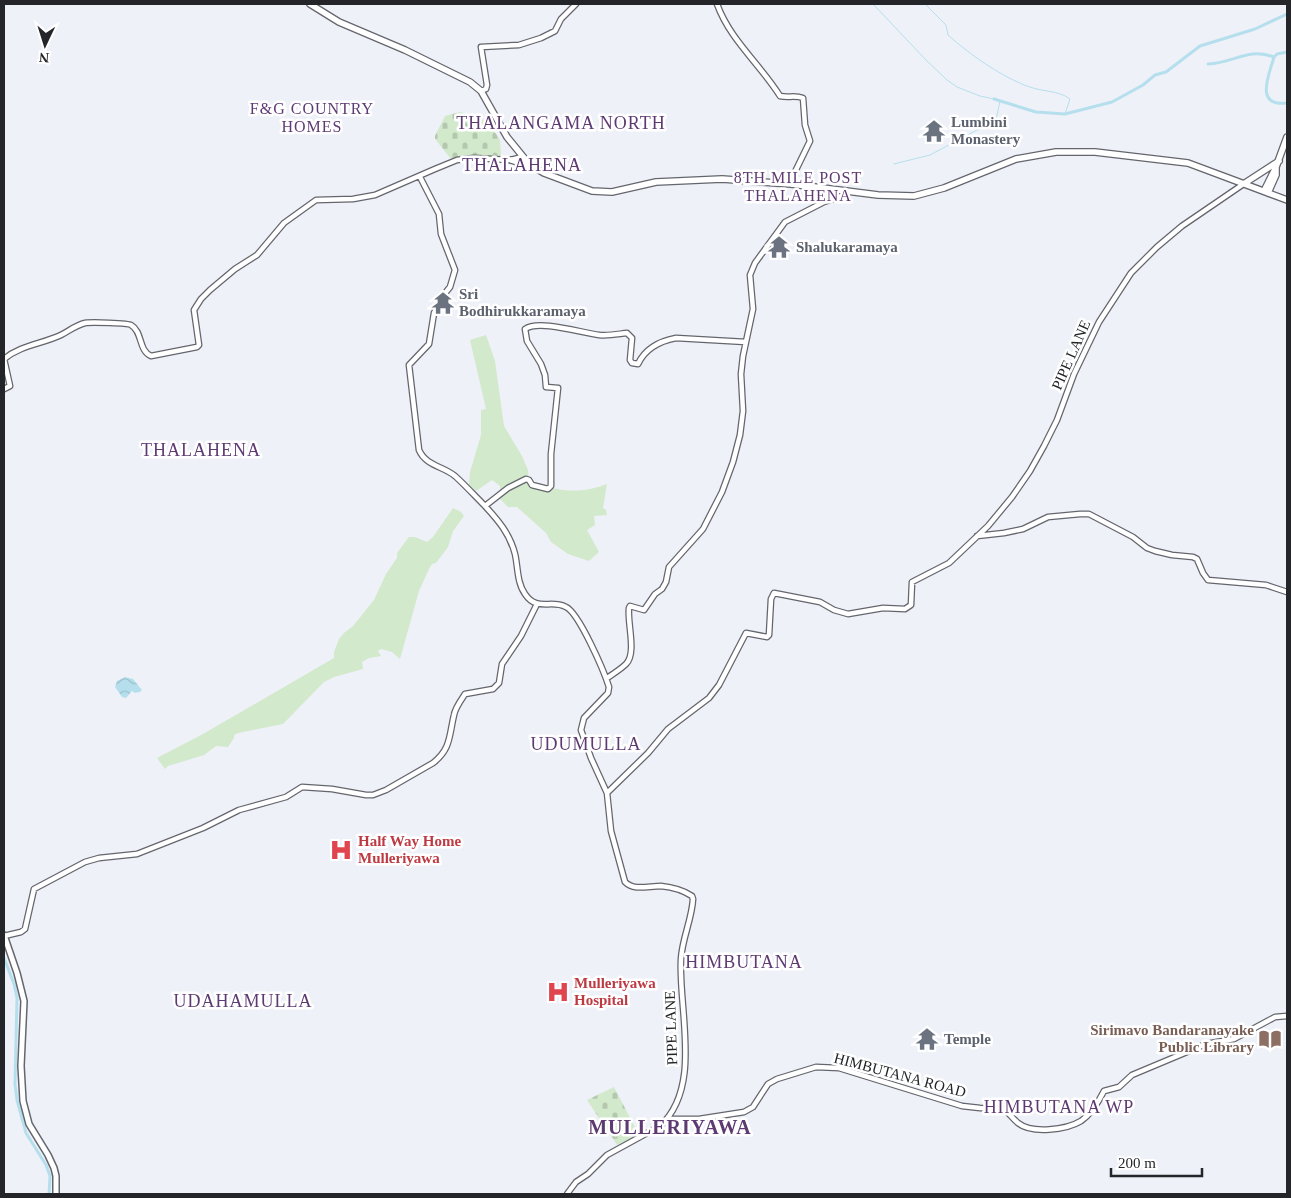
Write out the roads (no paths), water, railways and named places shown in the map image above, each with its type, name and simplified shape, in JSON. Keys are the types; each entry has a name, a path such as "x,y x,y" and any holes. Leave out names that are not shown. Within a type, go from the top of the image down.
{"main road":[{"path":"310,4 339,22 392,44 464,78 481,91 500,127 520,155 534,167"},
{"path":"1266,192 1287,137"},
{"path":"509,159 534,167 572,185 592,191 604,192 656,182 705,179 791,184 897,196 920,195 944,188 1016,159 1063,152 1095,152 1179,161 1245,183 1287,201"},
{"path":"1245,183 1278,164"},
{"path":"4,935 17,973 24,1002 21,1066 23,1101 29,1124 54,1168 56,1194"}],"street":[{"path":"481,91 486,89 487,85 481,47 520,45 541,38 554,31 561,19 576,4"},
{"path":"717,4 724,21 744,52 772,82 780,96 804,98 805,125 810,141 792,178 791,184"},
{"path":"4,389 10,386 4,359 28,345 61,336 87,323 128,323 136,329 144,352 151,356 197,347 199,345 199,337 194,310 201,299 235,269 257,255 284,223 316,200 376,195 442,165 458,160 470,158 509,159 520,155"},
{"path":"420,176 439,214 441,234 455,270 450,287 442,297 434,313 429,344 409,365 417,442 422,457 453,475 485,506 508,535 522,591 528,600 537,604 563,606 572,611 583,627 609,686 608,693 584,718 581,730 607,793"},
{"name":"PIPE LANE","path":"668,1119 678,1098 685,1075 686,1050 681,958 693,903 692,896 666,887 632,887 625,882 611,831 607,793 648,753 668,729 709,698 719,685 746,633 767,637 769,635 771,599 774,593 820,602 834,610 848,614 883,608 905,608 912,605 912,582 949,563 997,516 1030,472 1057,420 1086,348 1104,313 1125,280 1153,251 1182,226 1245,183"},
{"path":"606,678 630,659 631,646 628,612 630,606 644,610 655,594 660,591 666,582 668,567 703,529 722,492 733,462 740,435 743,411 742,374 753,309 750,275 754,263 784,222 824,202 842,196 847,191"},
{"path":"485,506 508,488 526,478 532,485 540,488 548,489 551,486 551,454 558,388 546,387 545,375 541,364 527,341 525,329 535,325 600,335 627,333 632,338 630,360 632,364 638,364 643,354 653,346 670,339 746,342"},
{"path":"977,536 1023,529 1048,517 1090,514 1133,537 1147,548 1197,559 1208,580 1258,584 1287,592"},
{"path":"4,935 21,932 25,929 34,889 85,862 99,858 137,854 203,828 239,810 286,797 302,787 373,795 386,790 433,763 447,747 454,714 465,694 493,689 499,683 502,664 521,636 537,604"},
{"name":"HIMBUTANA ROAD","path":"668,1119 691,1120 744,1112 753,1107 768,1084 816,1066 839,1068 962,1106 1004,1109 1026,1128 1040,1130 1062,1128 1082,1120 1098,1102 1104,1091 1119,1087 1132,1075 1206,1044 1234,1039 1275,1017 1287,1016"},
{"path":"567,1194 576,1182 588,1174 607,1155 660,1126 668,1119"}],"water":[{"path":"125,677 133,679 142,690 135,693 132,691 126,698 122,697 115,687 117,681"}],"waterway":[{"path":"873,4 947,80 957,87 994,99"},
{"path":"925,4 946,25 948,35 987,65 1020,83 1035,89 1061,94 1070,99 1065,114"},
{"path":"994,99 1036,112 1065,114 1112,102 1143,85 1155,75 1166,72 1200,46 1255,29 1287,14"},
{"path":"1208,64 1256,54 1274,57 1277,54 1287,52"},
{"path":"1274,57 1267,81 1267,95 1270,100 1277,103 1287,103"},
{"path":"894,164 930,155 996,120 1000,101"},
{"path":"4,958 17,998 15,1084 17,1100 26,1133 46,1165 50,1176 49,1194"}],"place":[{"name":"Lumbini Monastery","path":"934,131"},
{"name":"Shalukaramaya","path":"779,247"},
{"name":"Sri Bodhirukkaramaya","path":"443,303"},
{"name":"Half Way Home Mulleriyawa","path":"341,850"},
{"name":"Mulleriyawa Hospital","path":"558,992"},
{"name":"Temple","path":"927,1039"},
{"name":"Sirimavo Bandaranayake Public Library","path":"1270,1039"}],"district":[{"name":"F&G COUNTRY HOMES","path":"312,117"},
{"name":"THALANGAMA NORTH","path":"561,123"},
{"name":"THALAHENA","path":"522,165"},
{"name":"8TH MILE POST THALAHENA","path":"798,186"},
{"name":"THALAHENA","path":"201,450"},
{"name":"UDUMULLA","path":"586,744"},
{"name":"HIMBUTANA","path":"744,962"},
{"name":"UDAHAMULLA","path":"243,1001"},
{"name":"HIMBUTANA WP","path":"1059,1107"},
{"name":"MULLERIYAWA","path":"670,1127"}]}
